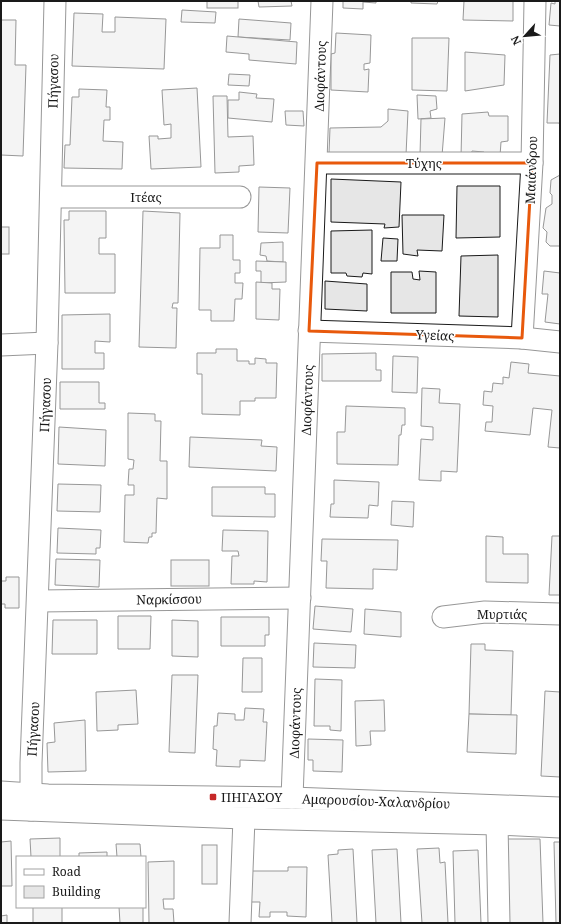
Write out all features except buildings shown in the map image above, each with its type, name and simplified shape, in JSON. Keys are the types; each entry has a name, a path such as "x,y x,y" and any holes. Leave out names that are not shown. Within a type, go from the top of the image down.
{"street":[{"name":"Πήγασου","path":"31,801 47,343 55,1"},
{"name":"Διοφάντους","path":"292,798 322,1"},
{"name":"Μαιάνδρου","path":"522,338 532,162 535,1"},
{"name":"Τύχης","path":"317,163 532,162"},
{"name":"Ιτέας","path":"51,197 240,197"},
{"name":"Υγείας","path":"309,331 522,338 560,342"},
{"path":"1,344 47,343"},
{"name":"Ναρκίσσου","path":"38,601 300,598"},
{"name":"Μυρτιάς","path":"443,617 484,612 560,614"},
{"name":"Αμαρουσίου-Χαλανδρίου","path":"1,792 31,801 244,818 497,824 560,827"},
{"name":"Αμαρουσίου-Χαλανδρίου","path":"1,809 48,795 292,798 560,808"},
{"path":"240,923 244,818"},
{"path":"497,824 499,923"}],"highlighted area":[{"path":"317,163 532,163 522,338 309,331"}],"place":[{"name":"ΠΗΓΑΣΟΥ","path":"213,797"}]}
